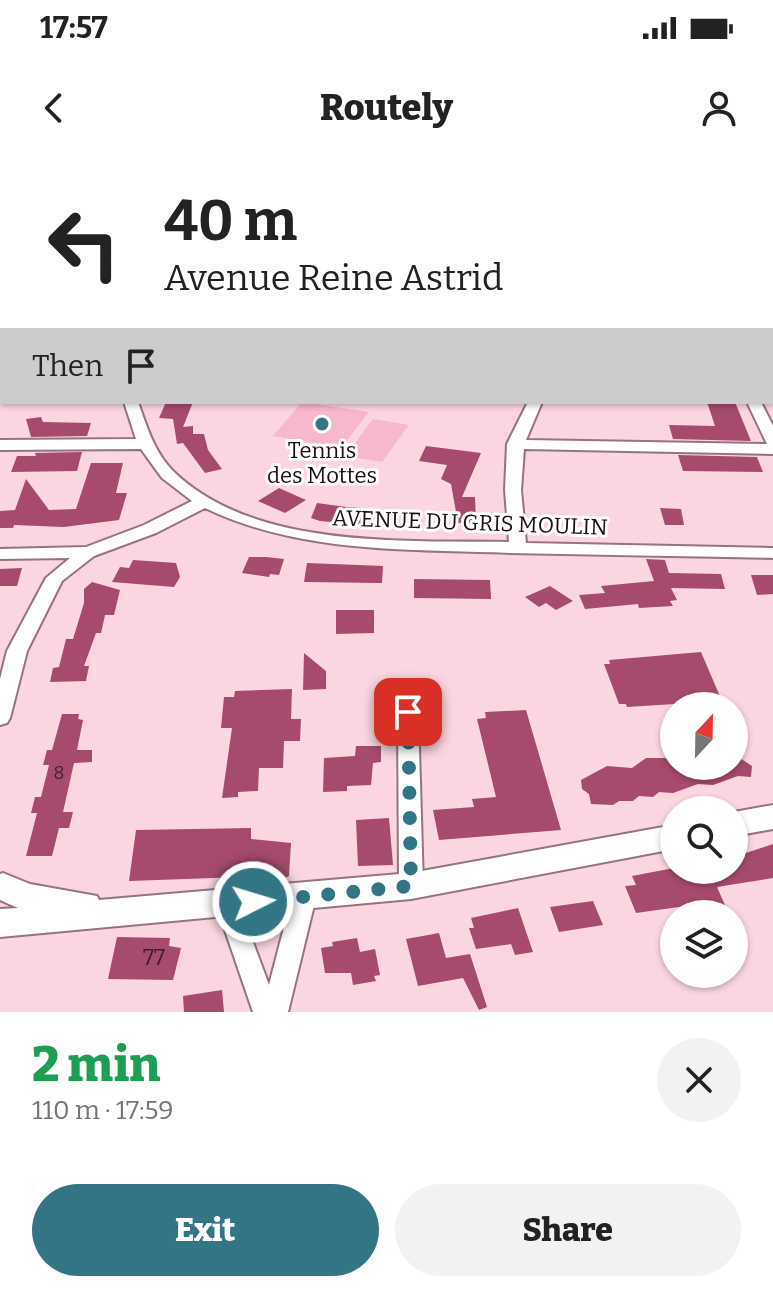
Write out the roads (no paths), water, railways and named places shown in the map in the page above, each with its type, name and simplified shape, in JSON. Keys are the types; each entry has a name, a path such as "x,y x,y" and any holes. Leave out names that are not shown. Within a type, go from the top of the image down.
{"main road":[{"path":"748,821 773,817"},
{"path":"0,923 411,886 660,840"},
{"path":"1,893 127,913"}],"street":[{"name":"AVENUE DU GRIS MOULIN","path":"132,404 156,462 204,502 242,520 294,534 344,543 773,553"},
{"path":"518,548 513,482 515,444 534,404"},
{"path":"755,404 773,442"},
{"path":"0,445 146,444"},
{"path":"515,444 773,449"},
{"path":"0,718 17,651 55,578 88,552 150,529 204,502"},
{"path":"0,554 88,552"},
{"path":"408,712 411,886"},
{"path":"275,1012 304,897"},
{"path":"228,904 266,1012"}],"place":[{"name":"Tennis des Mottes","path":"322,424"}]}
